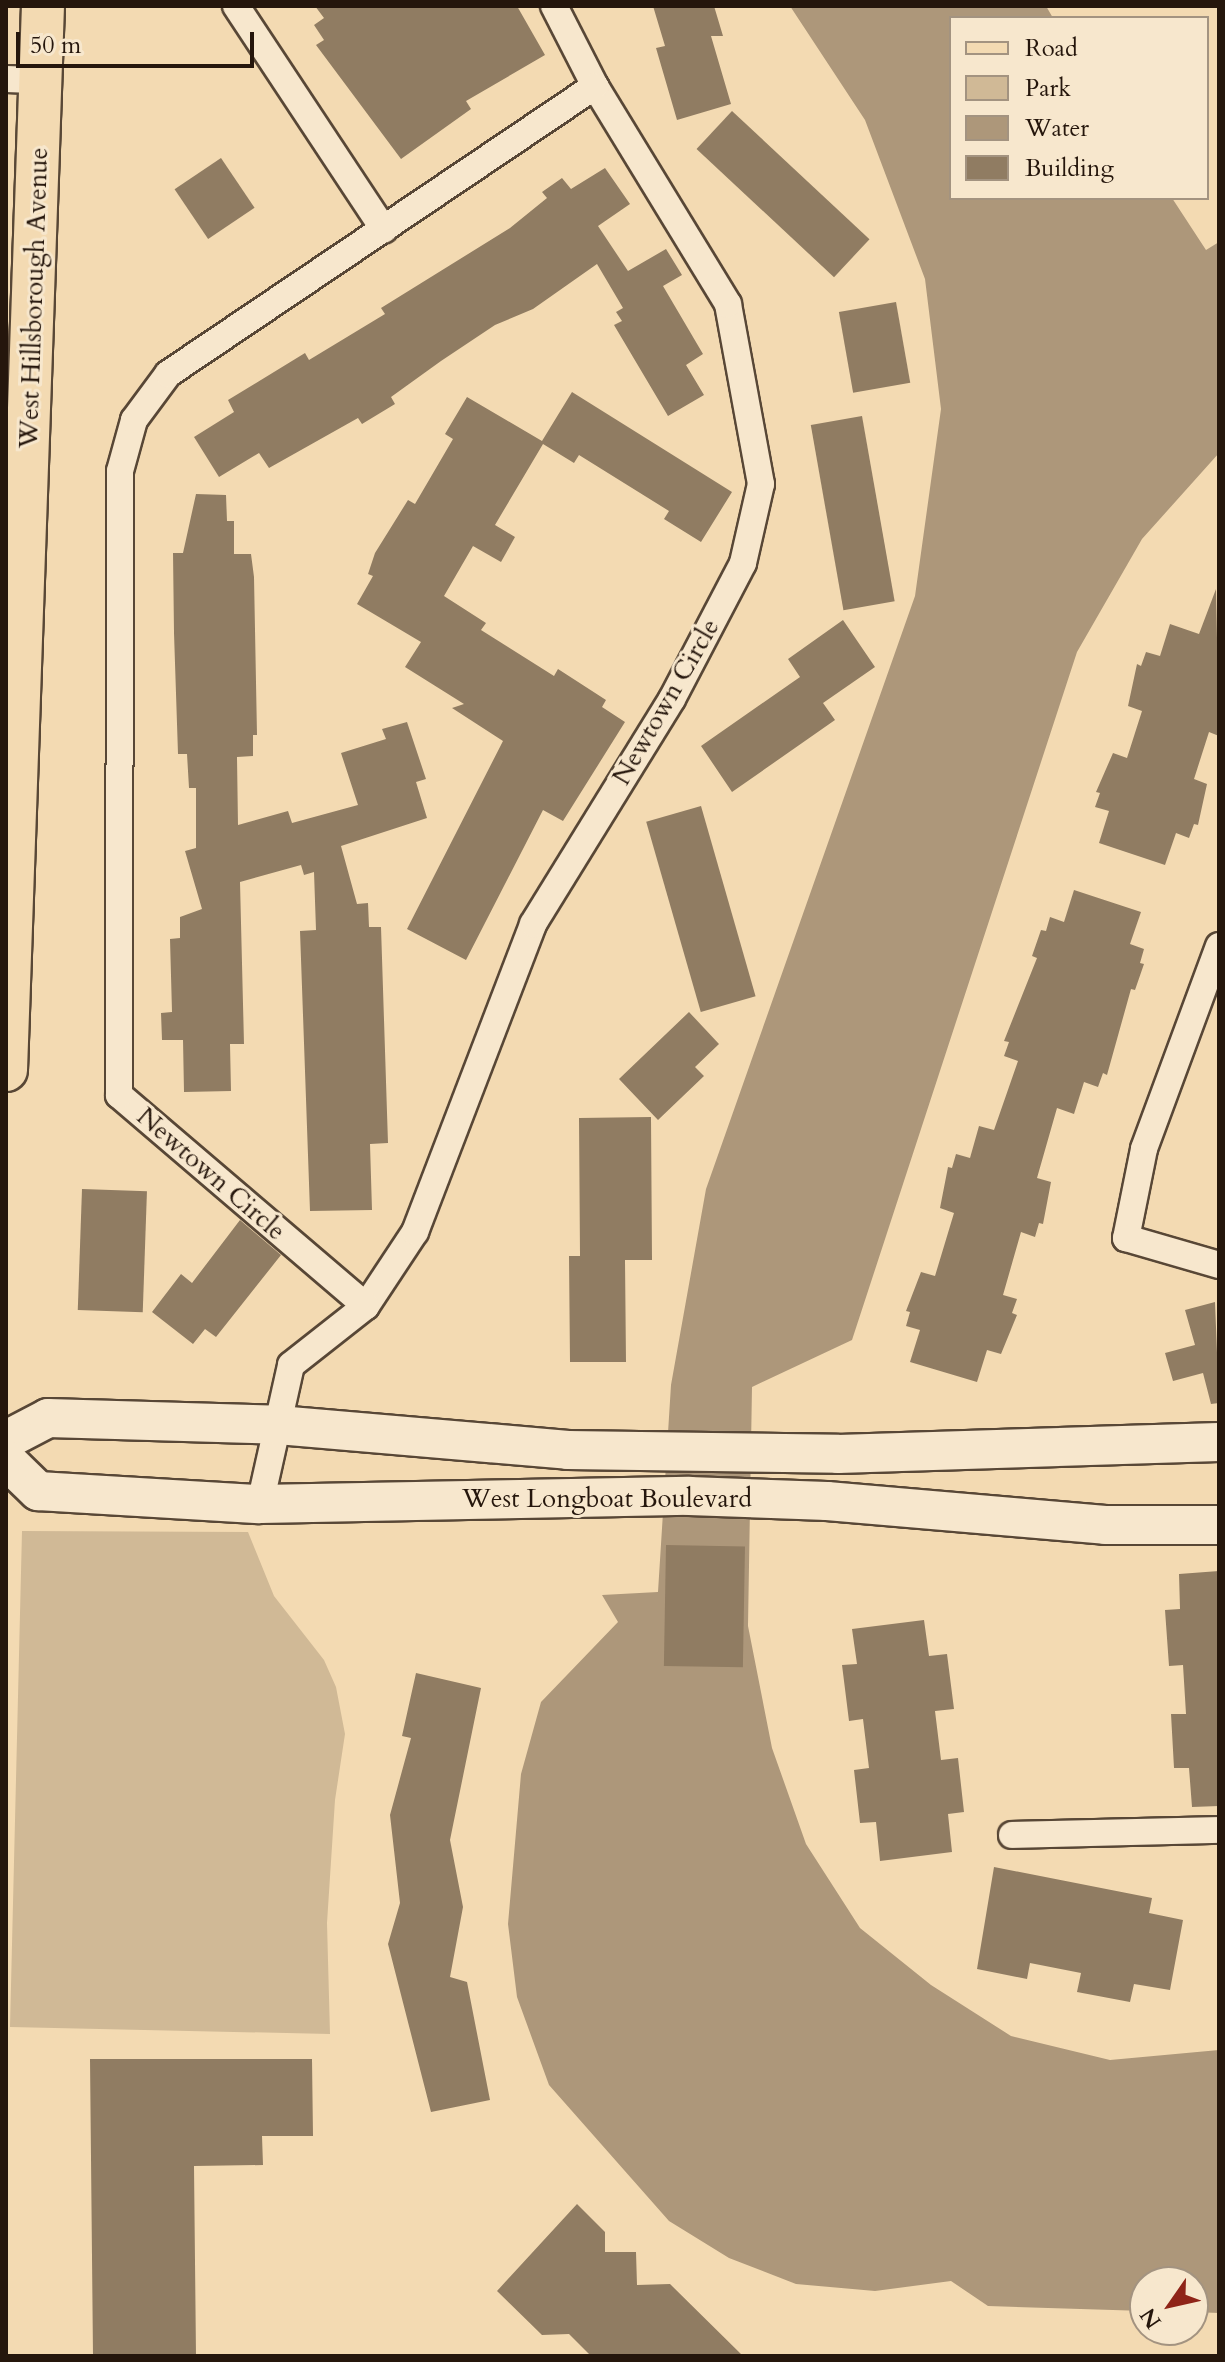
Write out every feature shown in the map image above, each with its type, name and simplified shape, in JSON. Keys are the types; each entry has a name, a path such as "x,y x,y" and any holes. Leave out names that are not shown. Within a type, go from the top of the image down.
{"main road":[{"name":"West Hillsborough Avenue","path":"6,1070 23,79 43,6"}],"street":[{"path":"236,6 384,230"},
{"name":"Newtown Circle","path":"260,1504 291,1365 366,1306 415,1232 533,924 672,699 743,563 761,484 728,304 595,86 554,6"},
{"name":"Newtown Circle","path":"366,1306 119,1095 120,471 134,420 168,374 595,86"},
{"path":"1219,946 1144,1149 1126,1238 1219,1265"},
{"name":"West Longboat Boulevard","path":"6,1440 48,1418 278,1425 568,1450 838,1454 1219,1442"},
{"name":"West Longboat Boulevard","path":"6,1460 38,1491 260,1504 567,1496 827,1501 1105,1525 1219,1525"},
{"path":"1012,1835 1219,1830"}],"green space":[{"path":"22,1531 248,1532 274,1596 324,1660 336,1687 345,1734 335,1800 327,1923 330,2034 10,2027"}],"water":[{"path":"790,6 1046,6 1052,16 949,16 949,200 1173,200 1206,250 1219,242 1219,453 1142,539 1077,652 852,1340 752,1387 748,1626 772,1748 806,1844 860,1928 931,1985 1011,2036 1110,2060 1219,2050 1219,2313 1209,2313 1209,2266 1129,2266 1129,2310 988,2306 951,2281 875,2291 796,2284 729,2258 669,2221 549,2085 517,1997 508,1924 521,1774 541,1702 618,1622 602,1595 658,1592 671,1385 706,1189 915,596 941,409 925,279 865,120"}],"building":[{"path":"315,6 517,6 545,55 466,101 471,109 401,159 316,45 324,40 314,25 324,18"},
{"path":"653,6 714,6 723,36 711,36 731,104 677,120 656,48 665,46"},
{"path":"732,111 869,239 834,277 697,149"},
{"path":"221,158 255,208 208,239 175,189"},
{"path":"605,168 630,204 598,226 628,271 666,249 682,275 663,286 703,354 686,365 704,395 668,416 614,325 622,321 616,312 623,308 597,264 533,309 495,325 441,361 391,397 395,404 362,424 358,418 269,468 259,453 219,477 194,437 234,412 228,400 305,353 309,360 385,314 381,308 510,228 547,198 542,192 562,178 571,189"},
{"path":"896,302 910,383 853,393 839,312"},
{"path":"572,392 732,492 701,542 664,519 669,511 579,455 574,463 543,444 495,525 515,537 501,562 473,546 444,596 486,623 481,630 554,676 558,669 606,700 602,707 625,722 563,821 543,810 466,960 407,929 503,741 452,708 464,704 405,667 421,642 357,604 373,576 368,574 375,553 408,500 415,504 453,439 445,434 467,397 542,441"},
{"path":"862,416 895,601 843,610 811,425"},
{"path":"196,494 226,495 227,521 234,521 234,554 251,554 254,577 257,735 253,735 253,756 237,757 238,825 288,811 292,823 358,805 341,753 386,739 382,729 407,722 426,779 416,782 427,818 341,846 357,904 368,903 369,927 381,927 388,1143 370,1144 372,1210 310,1211 300,931 316,930 314,872 304,875 301,865 240,882 244,1044 230,1044 231,1091 184,1092 183,1040 162,1040 161,1013 172,1012 170,939 180,938 180,917 202,909 185,851 196,848 196,788 189,788 187,754 178,754 174,633 173,553 183,553"},
{"path":"1216,589 1219,736 1209,732 1194,779 1207,784 1198,825 1194,824 1189,838 1176,833 1165,865 1099,843 1109,811 1095,807 1100,793 1096,792 1113,753 1127,758 1142,711 1128,706 1137,664 1141,666 1146,652 1160,656 1170,624 1199,634"},
{"path":"843,620 875,667 823,703 835,720 732,792 701,746 800,677 788,659"},
{"path":"701,806 756,996 701,1012 646,822"},
{"path":"1074,890 1141,912 1130,944 1144,949 1140,963 1144,964 1135,990 1131,989 1107,1075 1103,1073 1098,1087 1084,1082 1074,1114 1057,1108 1037,1178 1051,1182 1043,1224 1039,1223 1035,1237 1021,1232 1003,1295 1017,1299 1012,1313 1017,1315 1001,1354 987,1350 977,1382 910,1362 920,1330 906,1326 910,1312 906,1311 921,1272 935,1276 954,1213 940,1208 948,1167 952,1168 956,1154 970,1158 979,1126 994,1130 1018,1061 1004,1056 1009,1042 1004,1041 1037,958 1032,956 1041,930 1046,931 1050,917 1064,922"},
{"path":"689,1012 719,1044 695,1067 704,1076 658,1120 619,1079"},
{"path":"651,1117 652,1260 625,1260 626,1362 570,1362 569,1256 580,1256 579,1118"},
{"path":"82,1189 147,1191 143,1312 78,1310"},
{"path":"240,1220 281,1255 216,1337 205,1329 193,1344 152,1312 181,1274 192,1283"},
{"path":"1215,1302 1219,1403 1211,1404 1203,1373 1173,1381 1165,1353 1195,1345 1185,1310"},
{"path":"666,1545 745,1546 743,1667 664,1666"},
{"path":"1219,1571 1219,1806 1192,1807 1189,1768 1174,1768 1171,1714 1186,1714 1183,1665 1169,1666 1165,1610 1180,1609 1179,1574"},
{"path":"924,1620 929,1656 947,1654 954,1709 935,1711 941,1760 958,1758 964,1812 948,1814 952,1852 880,1861 876,1822 860,1823 854,1770 869,1768 863,1719 849,1721 842,1665 857,1664 852,1629"},
{"path":"416,1673 481,1688 450,1840 463,1907 450,1977 467,1982 490,2100 431,2112 388,1944 400,1903 390,1815 411,1738 402,1736"},
{"path":"994,1867 1152,1898 1149,1913 1183,1920 1170,1990 1134,1984 1130,2002 1077,1992 1081,1973 1030,1963 1027,1979 977,1969"},
{"path":"90,2059 312,2059 313,2136 262,2136 263,2165 194,2166 196,2356 93,2356"},
{"path":"577,2204 605,2232 605,2252 636,2252 637,2285 670,2284 743,2356 591,2356 569,2334 542,2335 497,2291"}]}
